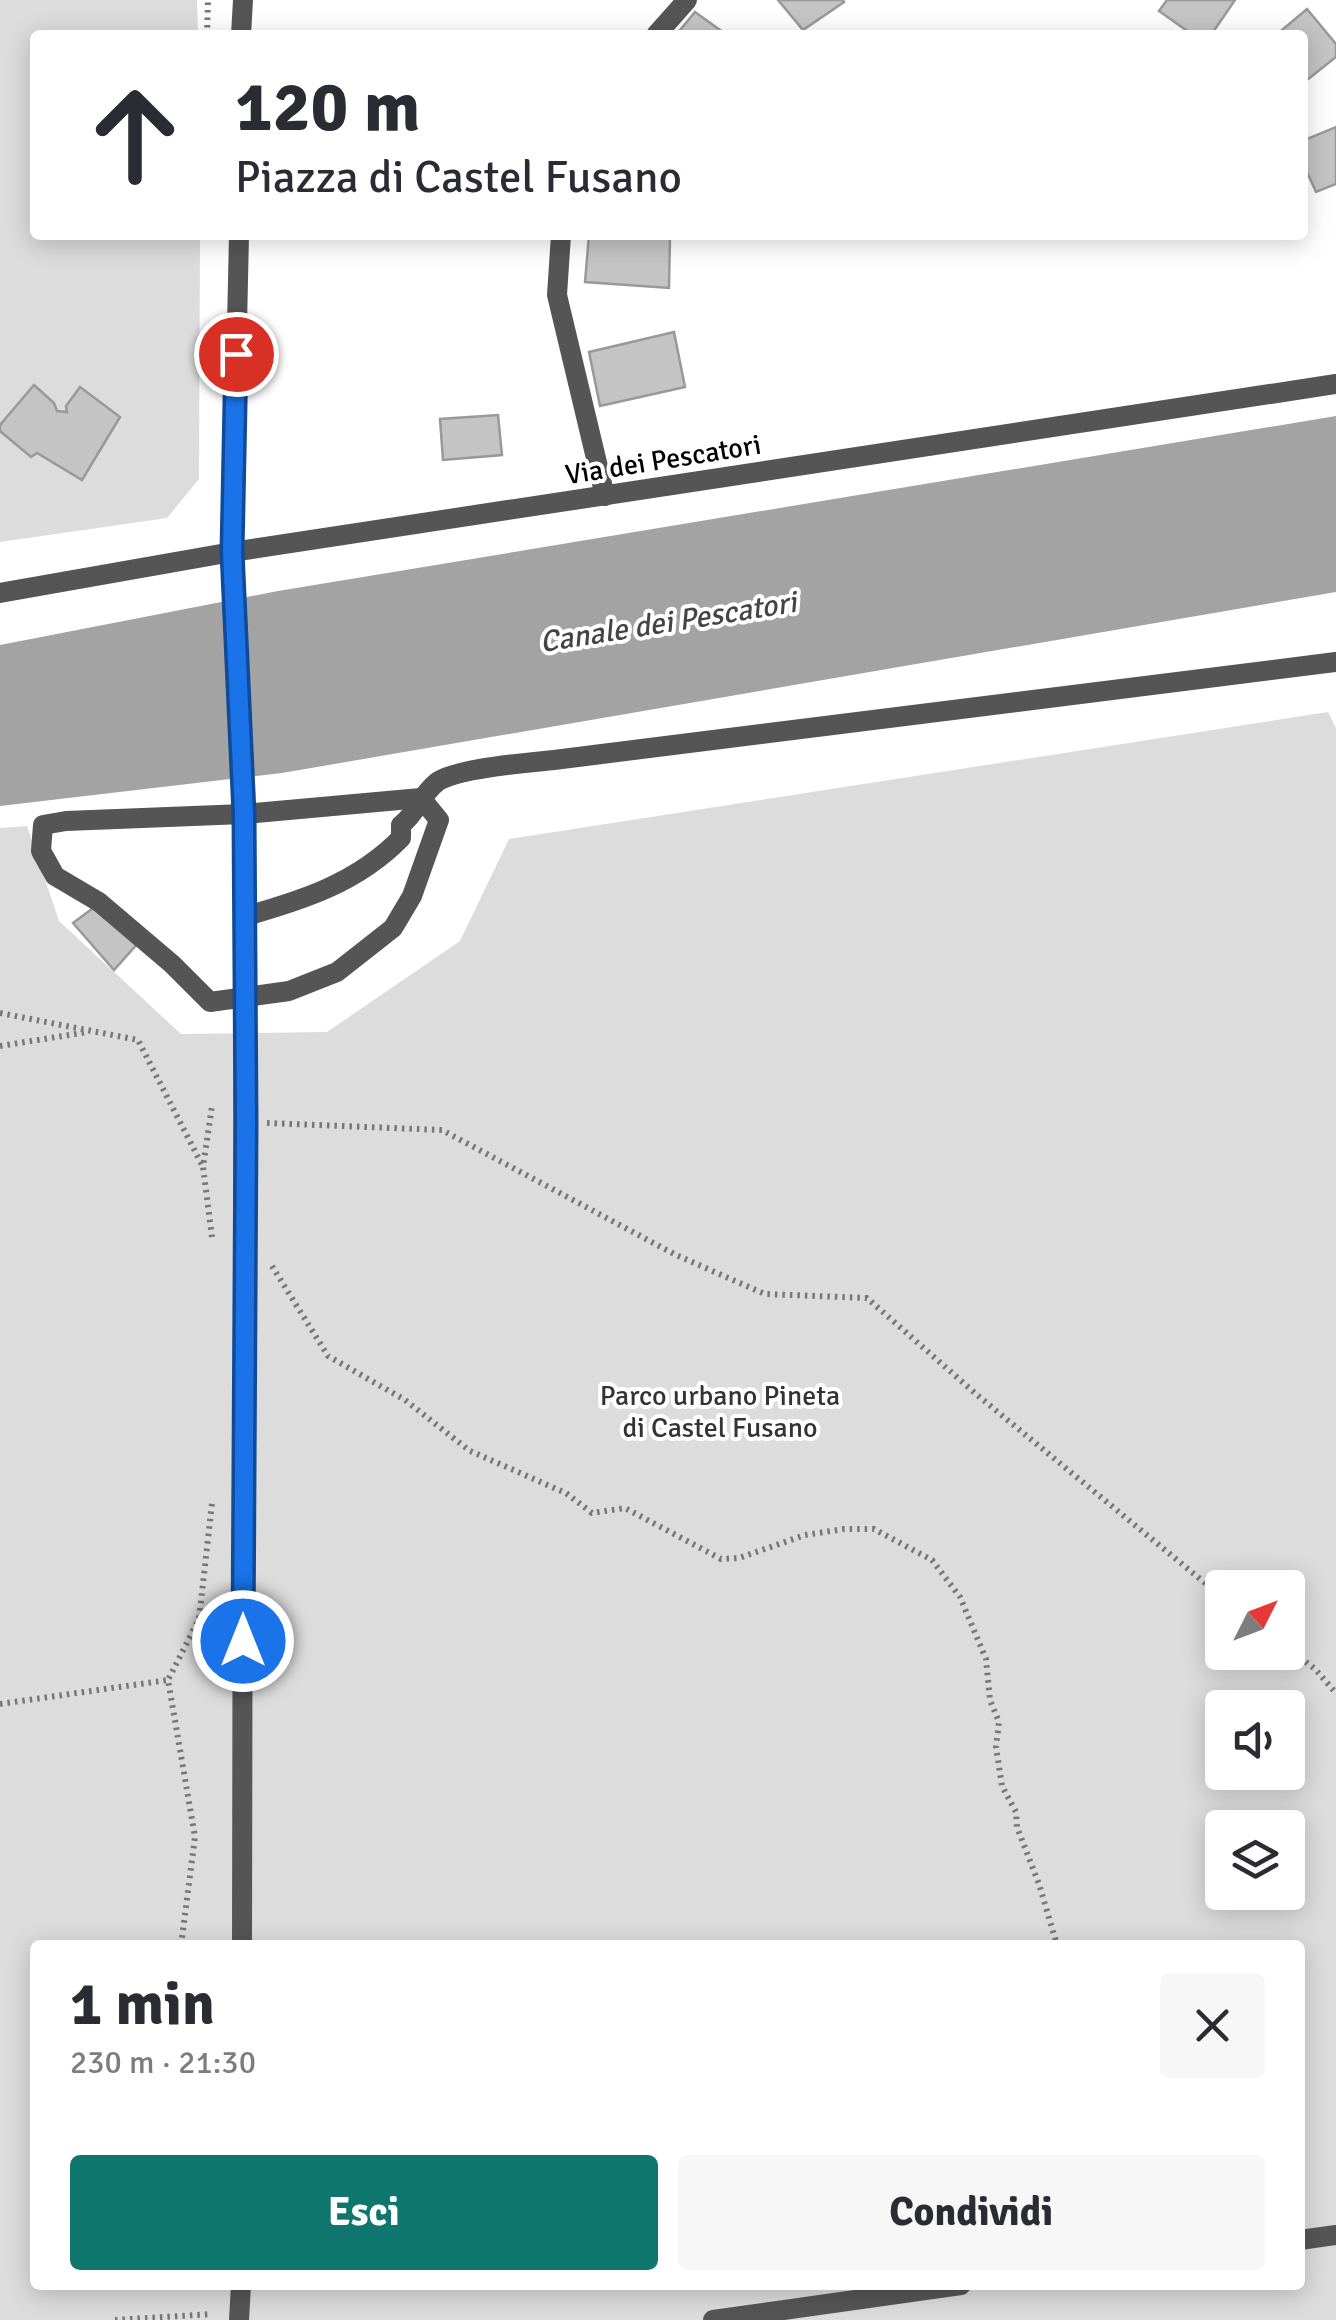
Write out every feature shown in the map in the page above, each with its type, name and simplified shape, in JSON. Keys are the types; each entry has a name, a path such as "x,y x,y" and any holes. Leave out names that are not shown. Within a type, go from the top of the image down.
{"street":[{"path":"241,30 242,0"},
{"path":"660,30 687,0"},
{"path":"239,240 232,552 243,805 246,1123 242,1940"},
{"path":"561,240 557,295 605,496"},
{"name":"Via dei Pescatori","path":"0,593 232,552 1336,384"},
{"path":"243,918 320,894 363,871 402,838 402,826 416,813 420,798 440,779 487,769 1336,662"},
{"path":"420,798 439,820 412,896 393,928 337,972 290,991 210,1002 99,902 55,876 41,851 43,826 66,821 243,805 420,798"},
{"path":"1305,2239 1336,2235"},
{"path":"231,2317 239,2290"},
{"path":"713,2320 926,2290"}],"path":[{"path":"207,30 208,0"},
{"path":"0,1013 138,1040 202,1166"},
{"path":"0,1046 93,1031"},
{"path":"213,1094 202,1166 213,1242"},
{"path":"246,1123 442,1130 676,1255 765,1294 868,1298 976,1394 1205,1583"},
{"path":"244,1262 270,1264 328,1356 405,1400 470,1451 566,1492 592,1512 625,1508 721,1559 739,1558 805,1535 874,1529 932,1560 960,1598 986,1659 990,1700 999,1722 996,1747 1002,1786 1016,1812 1017,1827 1040,1884 1056,1940"},
{"path":"182,1940 195,1837 168,1680 199,1618 213,1487"},
{"path":"1305,1662 1336,1693"},
{"path":"0,1704 168,1680"},
{"path":"115,2320 231,2317"}],"green space":[{"path":"0,0 197,0 198,30 30,30 30,240 200,240 199,479 167,518 0,542"},
{"name":"Parco urbano Pineta di Castel Fusano","path":"1328,712 1336,728 1336,2320 0,2320 0,828 27,826 59,921 181,1034 327,1032 460,941 509,839"}],"water":[{"name":"Canale dei Pescatori","path":"1336,416 1336,592 282,773 0,806 0,645 278,591"}],"building":[{"path":"778,0 843,0 844,2 803,30"},
{"path":"1167,0 1235,0 1214,30 1186,30 1159,11"},
{"path":"1307,9 1336,44 1336,57 1308,79 1308,30 1282,30"},
{"path":"695,12 720,30 680,30"},
{"path":"1336,127 1336,184 1316,192 1308,174 1308,139"},
{"path":"589,240 670,240 669,288 585,282"},
{"path":"674,332 685,387 600,406 589,352"},
{"path":"34,385 54,403 57,411 67,412 66,406 80,387 120,417 82,480 37,453 31,457 0,431 0,425"},
{"path":"498,415 502,455 443,460 440,419"},
{"path":"100,903 139,942 114,970 73,923"}],"route":[{"path":"236,354 232,552 244,814 246,1123 243,1641"}]}
